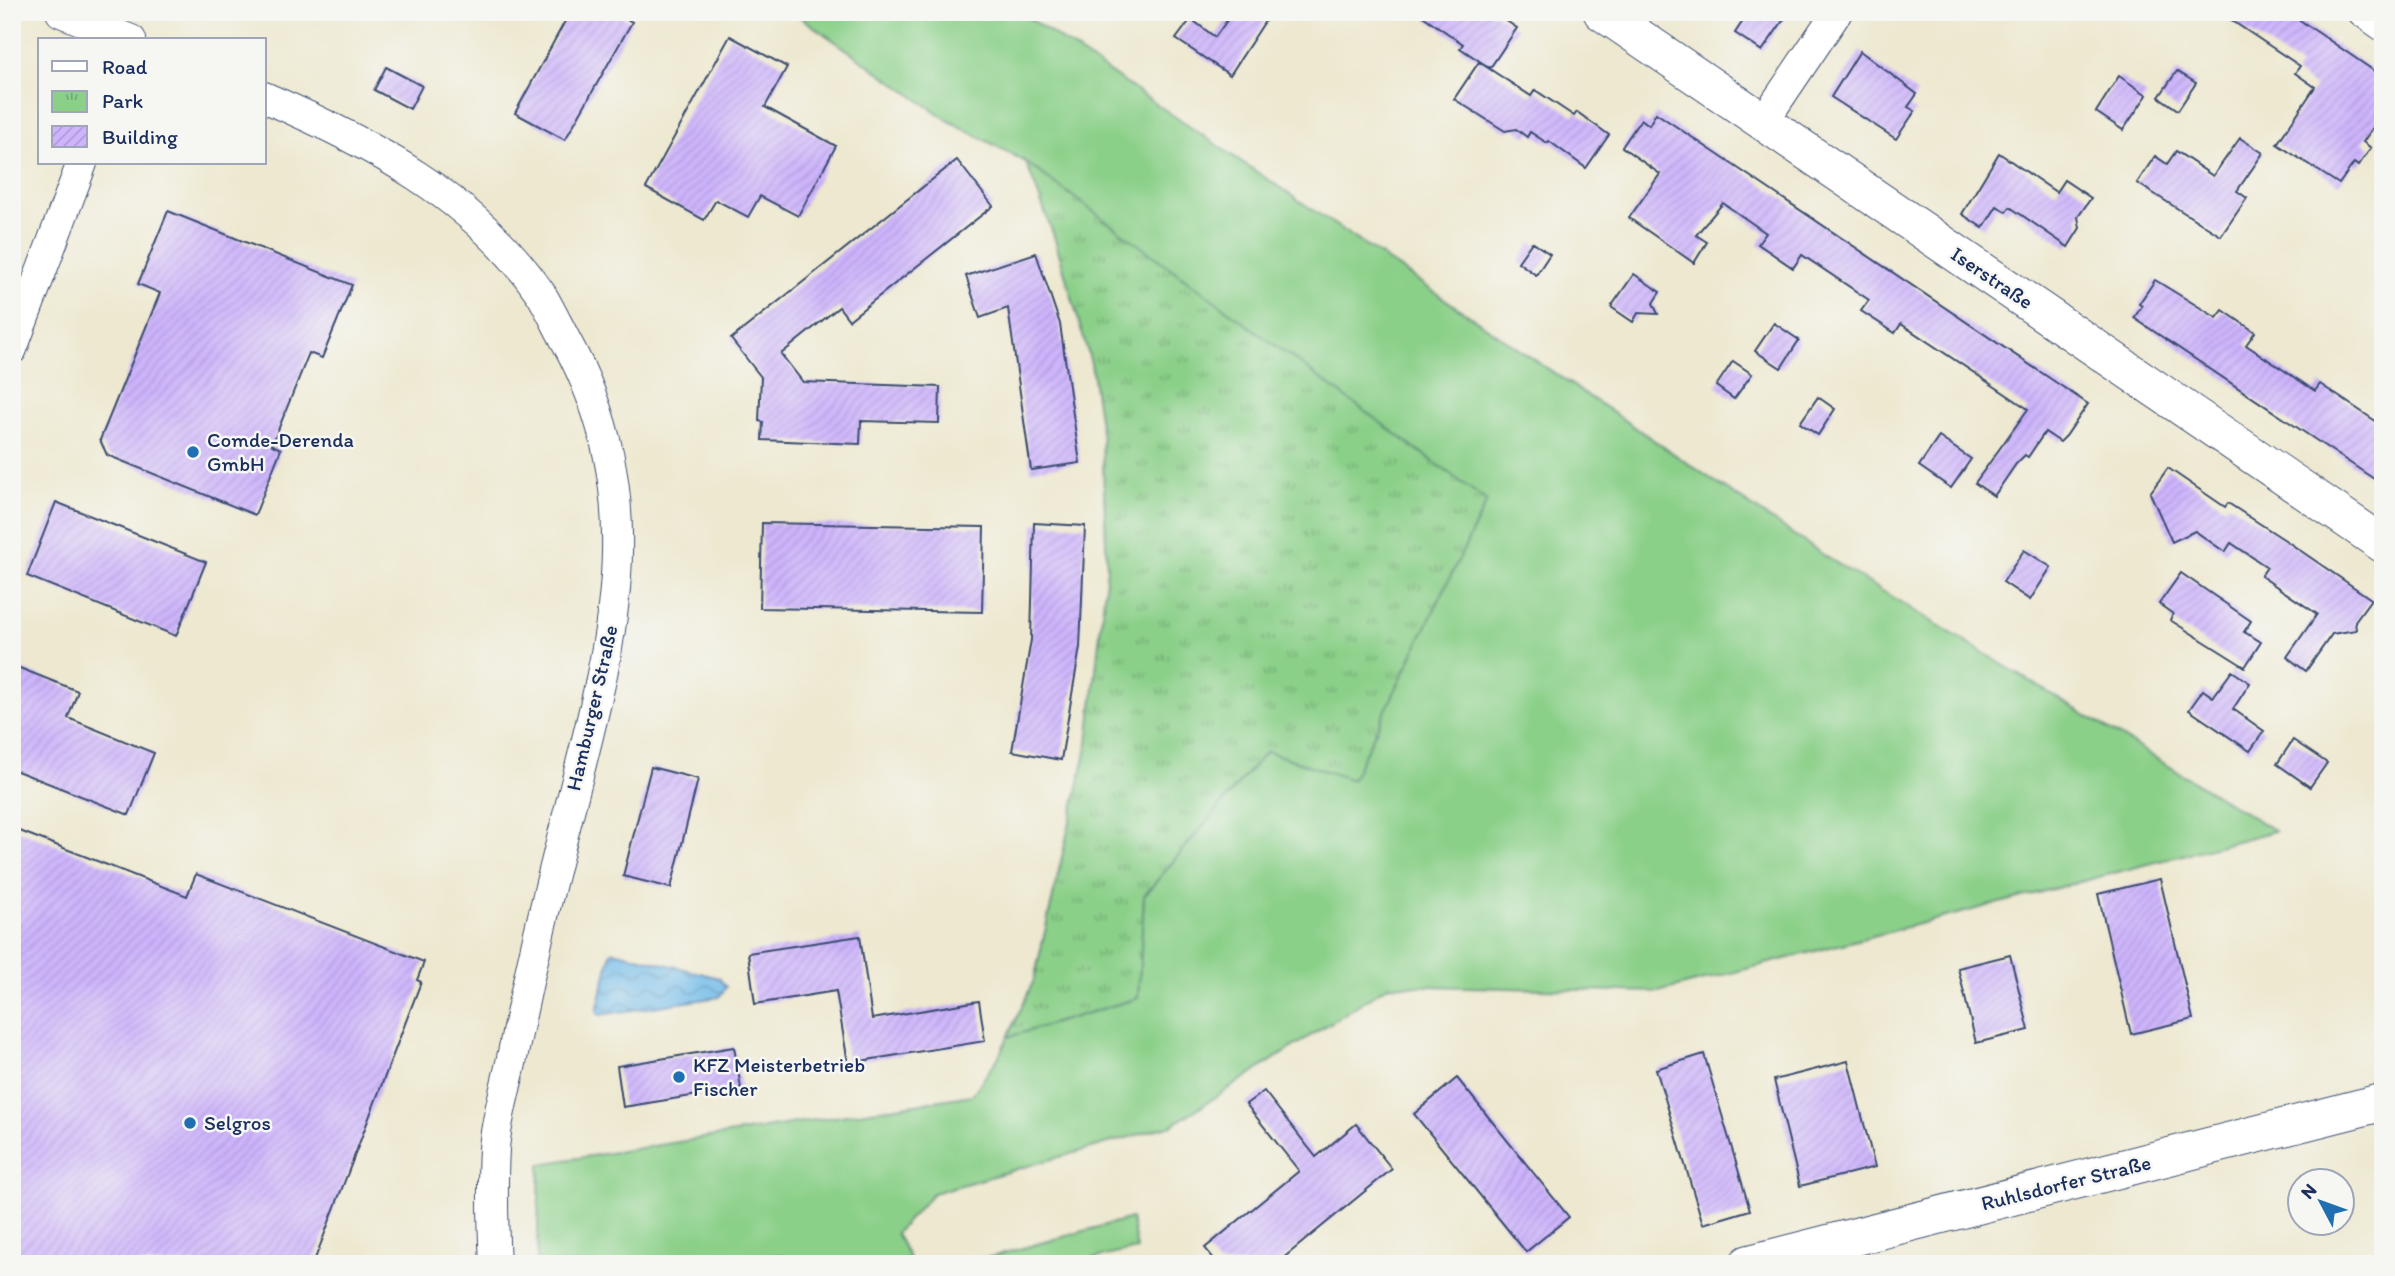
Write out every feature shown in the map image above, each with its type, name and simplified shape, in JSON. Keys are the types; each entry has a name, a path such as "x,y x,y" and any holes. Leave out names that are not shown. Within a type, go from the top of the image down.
{"street":[{"path":"61,12 124,38"},
{"name":"Iserstraße","path":"1602,12 2383,544"},
{"path":"1763,122 1837,12"},
{"path":"2363,12 2383,26"},
{"name":"Hamburger Straße","path":"266,98 318,120 402,164 439,190 506,250 541,295 581,368 601,421 612,469 618,507 618,577 607,658 528,978 494,1147 495,1264"},
{"path":"12,349 82,164"},
{"name":"Ruhlsdorfer Straße","path":"1748,1264 2383,1102"}],"green space":[{"path":"793,12 1020,12 1825,556 2275,831 1658,992 1389,985 1172,1125 933,1193 896,1233 912,1264 780,1264 782,1255 722,1264 537,1264 540,1164 972,1095 998,1058 1008,1037 1138,998 1144,896 1266,751 1026,162 949,121"},
{"path":"1026,162 1487,501 1352,780 1266,751 1144,896 1138,998 1008,1037 1034,980 1088,743 1107,569 1102,439 1091,363 1054,236"},
{"path":"1131,1218 1137,1249 1069,1264 965,1264"}],"water":[{"path":"614,951 719,978 726,987 719,997 600,1015 597,1011 611,953"}],"building":[{"path":"570,12 614,12 632,22 565,140 515,113"},
{"path":"1233,12 1271,12 1230,75 1176,39 1191,19 1215,37"},
{"path":"1417,12 1493,12 1517,28 1490,68 1460,48 1463,44"},
{"path":"1749,12 1789,12 1762,51 1735,33"},
{"path":"2219,12 2288,12 2383,77 2383,113 2363,142 2371,148 2358,166 2354,163 2339,184 2277,144 2315,87 2295,73 2300,66"},
{"path":"730,36 787,67 765,107 836,146 798,216 760,196 748,217 716,200 704,220 646,188"},
{"path":"1860,51 1917,94 1908,107 1915,111 1896,139 1831,97"},
{"path":"1479,62 1531,96 1535,90 1574,116 1577,112 1609,135 1586,168 1549,141 1547,143 1530,132 1527,137 1516,129 1505,131 1454,99"},
{"path":"386,67 422,86 410,109 374,90"},
{"path":"2177,71 2196,83 2178,110 2159,97"},
{"path":"2119,76 2147,95 2123,130 2096,112"},
{"path":"1656,113 2088,404 2066,436 2060,442 2045,432 2028,457 2025,455 2016,464 1994,496 1975,483 2028,409 1901,324 1895,333 1861,311 1869,300 1802,255 1793,268 1758,244 1766,233 1723,203 1696,235 1707,242 1694,263 1629,218 1660,174 1622,147 1641,119 1649,125"},
{"path":"2240,138 2263,153 2237,191 2247,198 2221,236 2137,183 2155,156 2167,164 2176,151 2213,176"},
{"path":"1999,153 2056,192 2064,180 2091,198 2078,217 2080,228 2068,247 2010,207 2006,212 1997,206 1983,228 1962,214"},
{"path":"957,160 993,206 849,320 839,307 781,354 803,382 940,387 939,423 861,421 860,444 762,440 763,422 759,421 761,377 731,339"},
{"path":"168,211 352,285 322,358 309,353 272,445 281,449 255,515 107,455 100,440 160,293 138,284"},
{"path":"1532,242 1550,254 1536,275 1518,262"},
{"path":"1036,253 1060,324 1080,463 1031,470 1008,308 980,318 966,276"},
{"path":"1634,274 1660,292 1653,303 1658,314 1638,313 1633,322 1611,307"},
{"path":"2155,280 2217,318 2223,310 2255,332 2246,345 2315,391 2320,384 2383,426 2383,467 2374,479 2134,318 2142,306 2139,304"},
{"path":"1774,323 1799,340 1781,368 1755,351"},
{"path":"1733,361 1752,374 1734,399 1716,386"},
{"path":"1818,397 1835,409 1818,435 1800,423"},
{"path":"1939,437 1971,459 1951,488 1919,466"},
{"path":"2168,468 2225,507 2228,503 2371,599 2355,621 2356,630 2332,634 2306,671 2287,657 2317,614 2261,576 2267,567 2231,543 2225,552 2195,531 2172,542 2150,493"},
{"path":"56,502 206,562 176,636 27,576"},
{"path":"762,523 984,527 982,612 760,608"},
{"path":"1034,523 1085,526 1080,647 1061,760 1012,751 1031,640"},
{"path":"2024,550 2051,567 2030,600 2003,582"},
{"path":"2181,573 2251,621 2244,632 2261,642 2245,667 2170,620 2173,614 2159,604"},
{"path":"12,665 78,691 68,718 154,753 129,815 12,769"},
{"path":"2232,671 2250,683 2233,709 2264,731 2250,751 2189,710 2203,690 2213,697"},
{"path":"2293,740 2327,763 2310,787 2277,764"},
{"path":"651,767 698,779 671,888 623,876"},
{"name":"Selgros","path":"12,828 187,896 196,874 424,962 417,980 421,982 313,1264 12,1264"},
{"path":"2160,879 2193,1019 2131,1034 2098,894"},
{"path":"860,936 872,1019 979,1001 985,1041 848,1063 836,991 755,1004 748,953"},
{"path":"2010,955 2029,1030 1976,1043 1958,968"},
{"name":"KFZ Meisterbetrieb Fischer","path":"734,1047 741,1088 623,1107 617,1066"},
{"path":"1704,1054 1750,1210 1703,1224 1656,1069"},
{"path":"1848,1061 1875,1167 1800,1186 1774,1080"},
{"path":"1457,1078 1569,1217 1526,1252 1414,1114"},
{"path":"1264,1091 1316,1157 1356,1124 1392,1169 1276,1264 1218,1264 1205,1248 1299,1171 1246,1104"}],"place":[{"name":"Comde-Derenda GmbH","path":"193,452"},
{"name":"KFZ Meisterbetrieb Fischer","path":"679,1077"},
{"name":"Selgros","path":"190,1123"}]}
